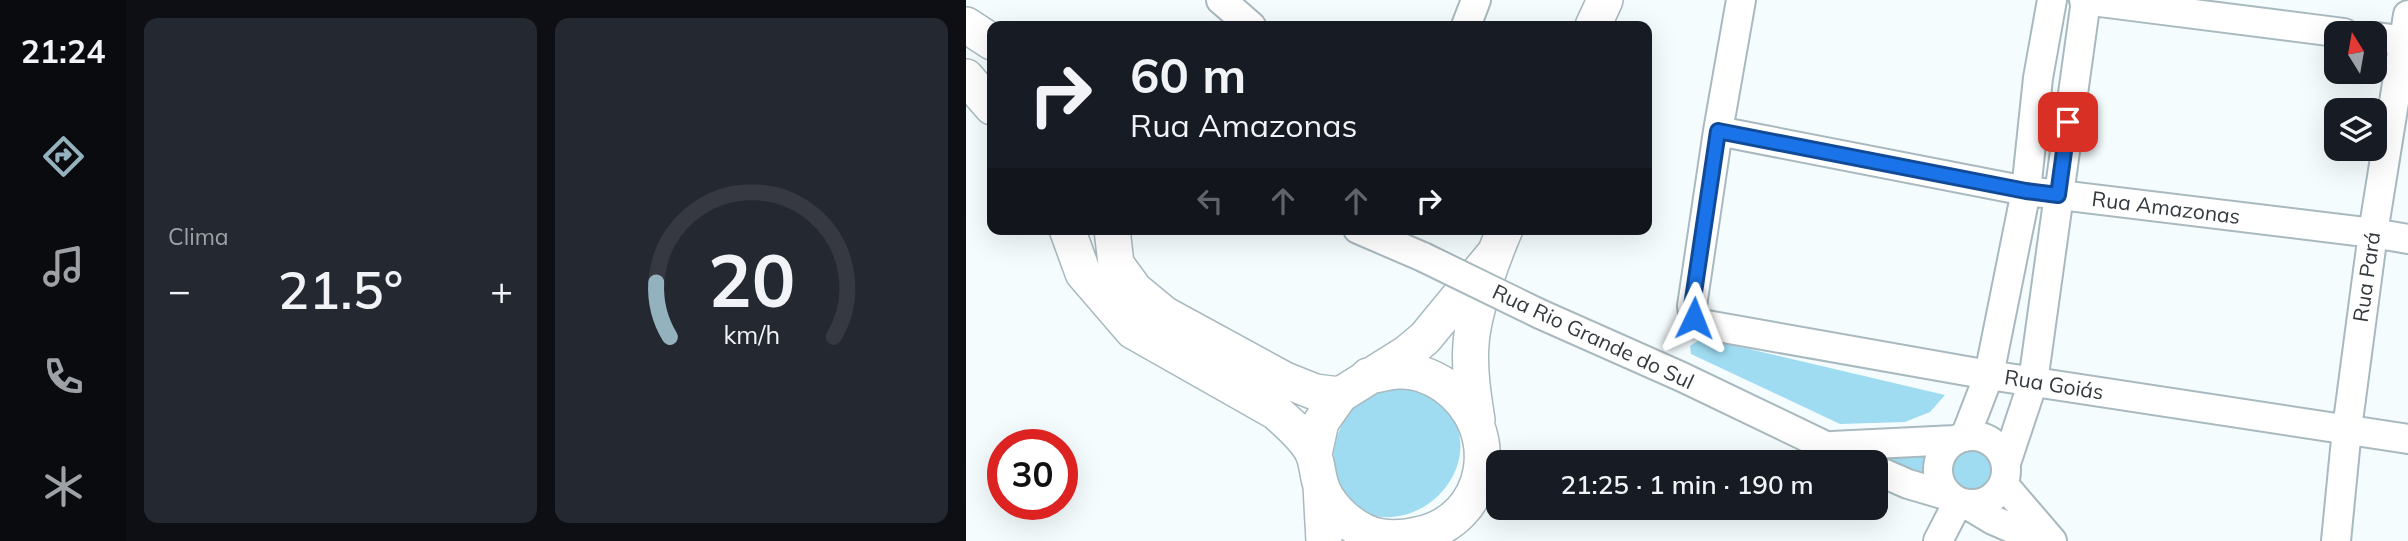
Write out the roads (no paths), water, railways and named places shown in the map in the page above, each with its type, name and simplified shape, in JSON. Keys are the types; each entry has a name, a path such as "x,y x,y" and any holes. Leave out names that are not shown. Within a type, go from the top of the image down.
{"main road":[{"path":"1595,21 1605,0"},
{"path":"966,25 987,39"},
{"path":"966,77 987,101"},
{"path":"1069,235 1083,273 1133,331 1276,412 1294,429 1338,514 1366,532 1398,539 1425,537 1458,515 1477,487 1484,455 1472,385 1471,342 1499,242"},
{"path":"1113,235 1116,264 1135,290 1164,314 1285,380 1315,392 1354,386 1400,370 1432,377 1460,396 1478,423"},
{"path":"1324,541 1317,470 1321,422 1354,386 1407,353 1425,338 1499,242"}],"street":[{"path":"1221,0 1245,21"},
{"path":"1468,21 1476,0"},
{"path":"1718,131 1741,0"},
{"path":"2052,0 2038,78 2026,191 1989,375 1960,438 1940,456 1937,467 1942,488 1958,501 1979,504 1998,494 2033,382 2085,0 2324,30"},
{"path":"2387,35 2407,32"},
{"name":"Rua Pará","path":"2336,541 2347,429 2373,233 2407,32"},
{"name":"Rua Amazonas","path":"1718,131 2026,191 2408,239"},
{"name":"Rua Goiás","path":"1718,131 1692,306 1694,318 1701,324 1989,375 2408,439"},
{"name":"Rua Rio Grande do Sul","path":"1372,235 1682,377 1833,450"},
{"path":"1960,438 1976,436 1986,439 2002,453 2005,474 2052,541"},
{"name":"Rua Rio Grande do Sul","path":"1827,447 1960,438"},
{"path":"1888,475 1958,501 2041,541"},
{"path":"1938,541 1958,501"}]}
